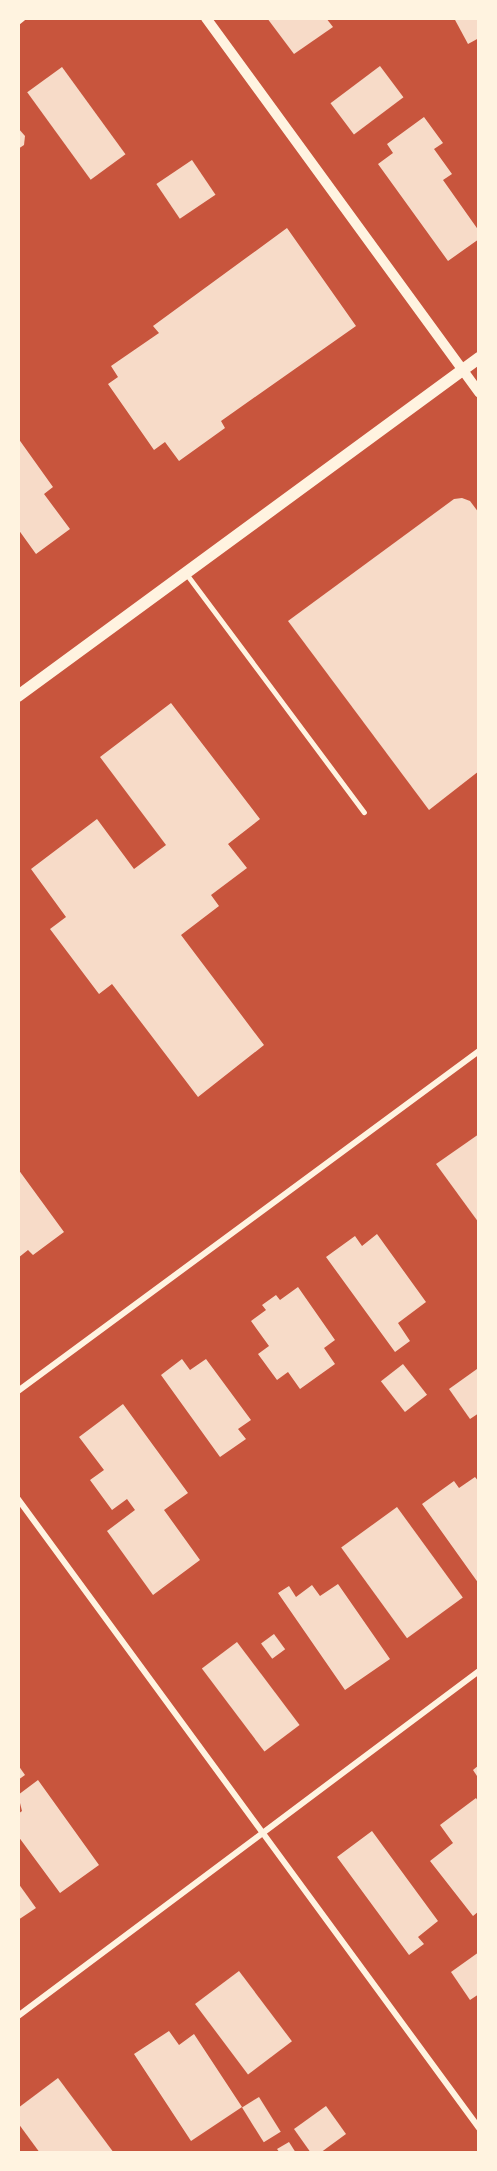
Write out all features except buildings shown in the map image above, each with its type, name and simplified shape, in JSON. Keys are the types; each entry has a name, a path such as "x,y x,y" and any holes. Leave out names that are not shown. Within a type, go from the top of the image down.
{"main road":[{"path":"18,696 479,358"}],"street":[{"path":"18,21 23,18"},
{"path":"206,18 479,393"},
{"path":"18,1391 479,1051"},
{"path":"18,1499 479,2128"},
{"path":"18,2016 479,1671"}],"lane":[{"path":"186,573 364,813"}]}
